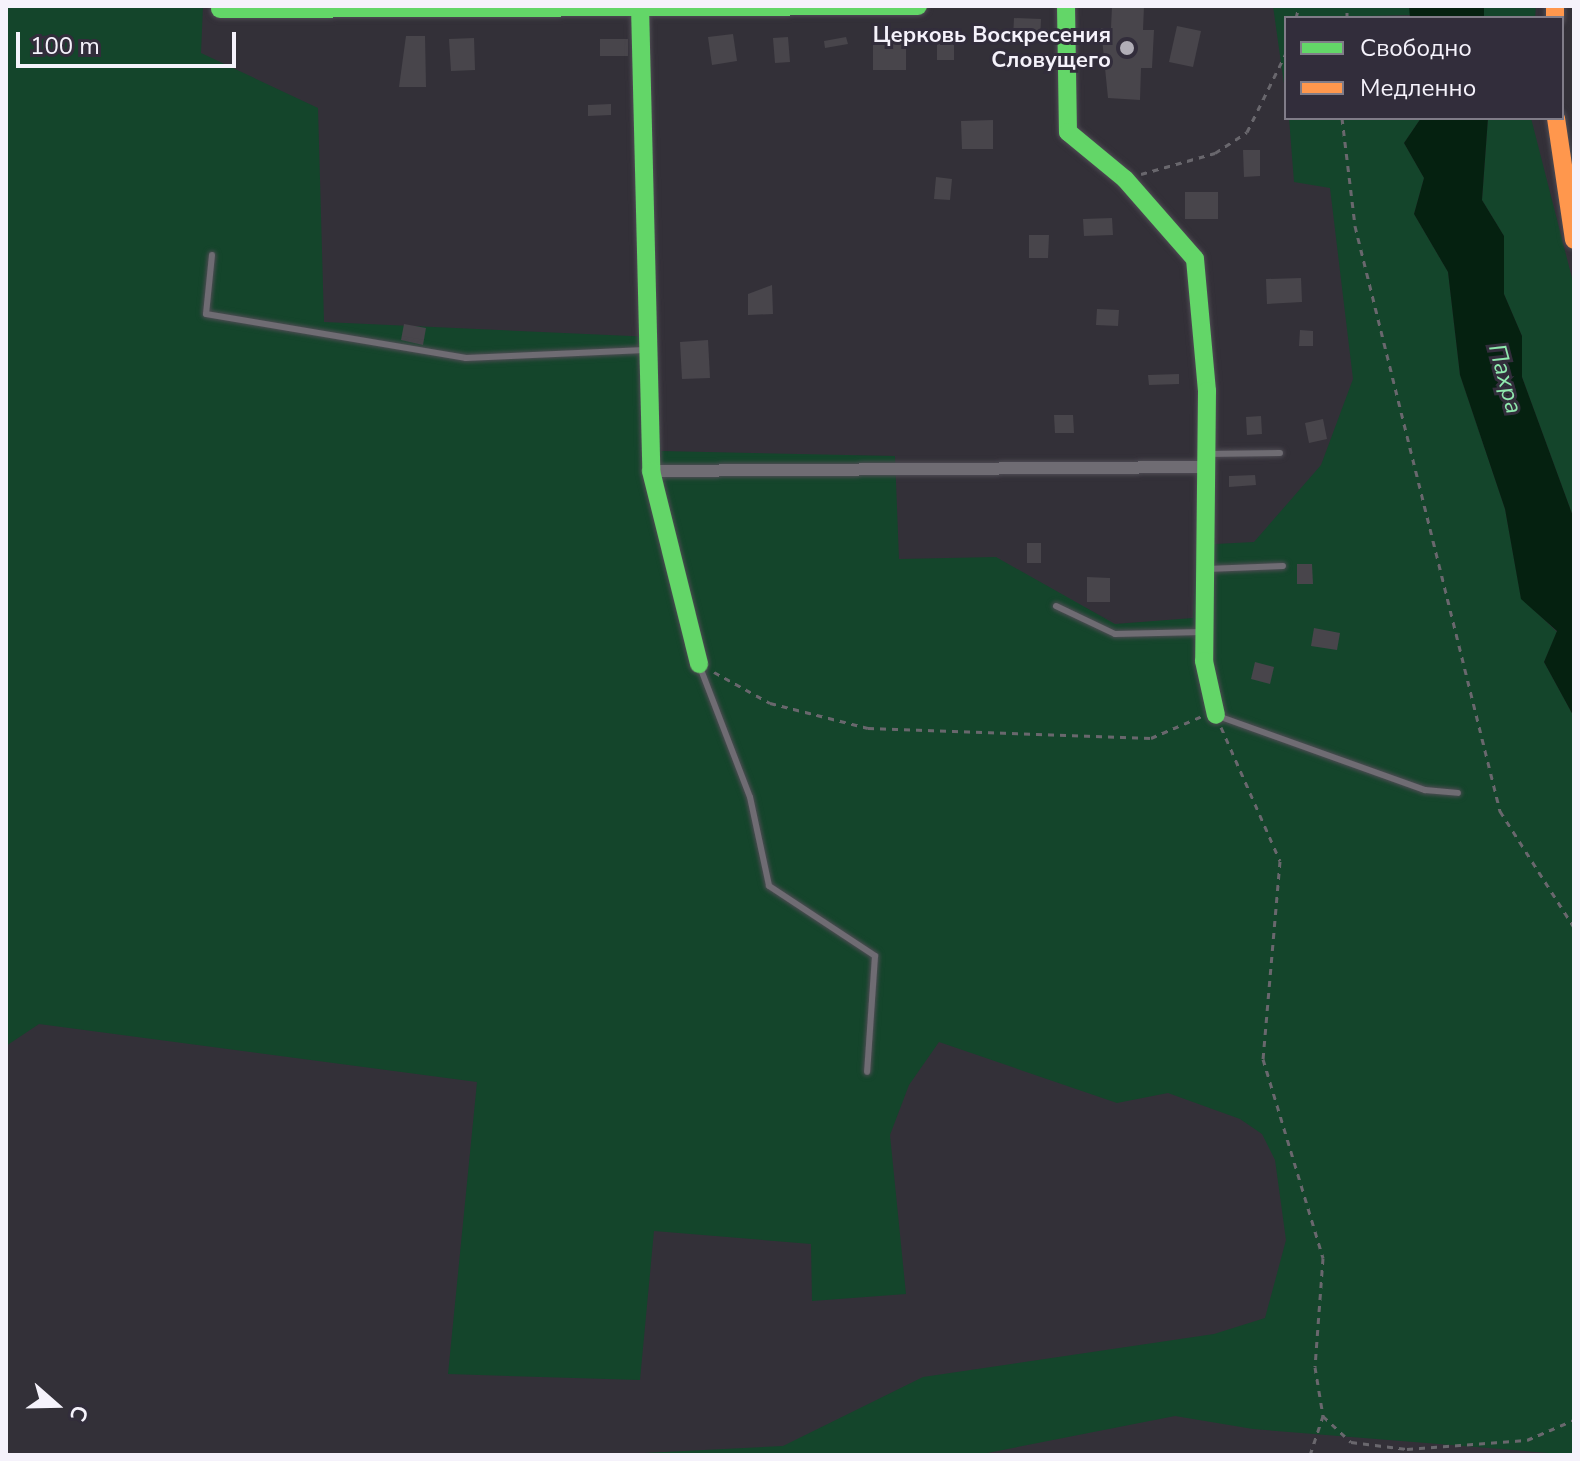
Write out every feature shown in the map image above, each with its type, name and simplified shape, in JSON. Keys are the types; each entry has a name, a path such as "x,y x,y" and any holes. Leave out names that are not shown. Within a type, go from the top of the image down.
{"street":[{"path":"220,9 918,6"},
{"path":"1066,6 1068,132 1125,179 1195,259 1205,460 1205,632 1216,715"},
{"path":"640,8 653,350 651,471 699,664"},
{"path":"1556,120 1574,240"},
{"path":"651,471 1205,460"}],"lane":[{"path":"212,255 206,314 466,358 653,350"},
{"path":"1205,460 1280,453"},
{"path":"1206,570 1283,566"},
{"path":"1056,606 1115,634 1205,632"},
{"path":"699,664 750,797 769,886 875,956 867,1072"},
{"path":"1216,715 1412,786 1458,793"}],"path":[{"path":"1125,179 1215,153 1247,132 1284,57"},
{"path":"1342,120 1355,226 1500,811 1574,927"},
{"path":"699,664 770,703 868,728 1151,738 1189,718 1216,715 1280,861 1263,1059 1323,1258 1315,1367 1323,1416 1310,1455"},
{"path":"1323,1416 1351,1442 1407,1449 1527,1440 1574,1420"}],"shaded area":[{"path":"6,6 203,6 201,53 318,108 324,322 653,337 661,451 895,456 899,559 996,557 1115,624 1193,618 1196,545 1254,542 1321,465 1353,379 1330,188 1294,182 1289,120 1420,120 1404,143 1424,178 1414,214 1448,272 1460,375 1505,509 1521,598 1557,632 1544,662 1574,717 1574,1455 1253,1429 1175,1416 977,1455 604,1455 783,1446 923,1377 1214,1334 1265,1318 1286,1240 1275,1160 1262,1134 1240,1119 1168,1093 1117,1103 939,1042 909,1085 890,1135 906,1294 812,1301 811,1244 654,1231 640,1380 448,1374 477,1082 39,1024 6,1046"},
{"path":"1273,6 1409,6 1411,15 1284,16 1284,84"},
{"path":"1484,6 1536,6 1535,16 1484,16"},
{"path":"1488,120 1532,120 1574,286 1574,519 1522,377 1522,336 1504,294 1504,236 1482,200"}],"water":[{"path":"1409,6 1484,6 1484,16 1410,16"},
{"name":"Пахра","path":"1420,120 1488,120 1482,200 1504,236 1504,294 1522,336 1522,377 1574,519 1574,717 1544,662 1557,631 1521,599 1505,509 1460,375 1448,272 1414,214 1424,178 1404,143"}],"building":[{"name":"Церковь Воскресения Словущего","path":"1112,6 1144,6 1143,30 1154,30 1152,68 1141,68 1140,100 1108,98 1101,28 1111,28"},
{"path":"1014,18 1041,19 1040,41 1013,39"},
{"path":"1177,26 1201,31 1193,67 1169,62"},
{"path":"937,31 954,31 954,60 937,60"},
{"path":"733,34 737,61 712,65 708,37"},
{"path":"406,36 425,36 426,87 399,87"},
{"path":"788,37 790,62 775,63 773,38"},
{"path":"846,37 848,44 825,48 824,41"},
{"path":"474,38 475,70 451,71 449,39"},
{"path":"600,39 628,39 628,56 600,56"},
{"path":"873,44 906,44 906,70 873,70"},
{"path":"611,104 611,115 588,116 588,105"},
{"path":"993,120 993,149 962,149 961,121"},
{"path":"1243,150 1260,150 1260,176 1244,177"},
{"path":"936,177 952,179 950,200 934,199"},
{"path":"1185,192 1218,192 1218,219 1185,219"},
{"path":"1112,218 1113,235 1084,236 1083,219"},
{"path":"1029,235 1049,235 1048,258 1029,258"},
{"path":"1301,278 1302,302 1267,304 1266,279"},
{"path":"772,285 773,314 748,315 748,294"},
{"path":"1097,309 1119,310 1118,326 1096,325"},
{"path":"404,324 426,328 423,345 401,340"},
{"path":"1300,330 1313,331 1313,346 1299,346"},
{"path":"708,340 710,378 682,379 680,342"},
{"path":"1179,374 1179,384 1149,385 1148,375"},
{"path":"1054,415 1073,415 1074,433 1055,433"},
{"path":"1261,416 1262,434 1247,435 1246,417"},
{"path":"1323,419 1327,439 1309,443 1305,423"},
{"path":"1255,475 1256,485 1229,487 1229,476"},
{"path":"1027,543 1041,543 1041,563 1027,563"},
{"path":"1297,564 1312,564 1313,584 1297,584"},
{"path":"1087,577 1110,578 1110,602 1087,602"},
{"path":"1314,628 1340,633 1337,650 1311,646"},
{"path":"1255,662 1274,667 1270,684 1251,679"}],"traffic: fast":[{"path":"640,6 651,471 699,664"},
{"path":"220,9 918,6"},
{"path":"1066,6 1068,132 1125,179 1195,259 1207,391 1204,661 1216,715"}],"traffic: slow":[{"path":"1555,6 1555,16"},
{"path":"1556,120 1574,240"}],"place":[{"name":"Церковь Воскресения Словущего","path":"1127,48"}]}
